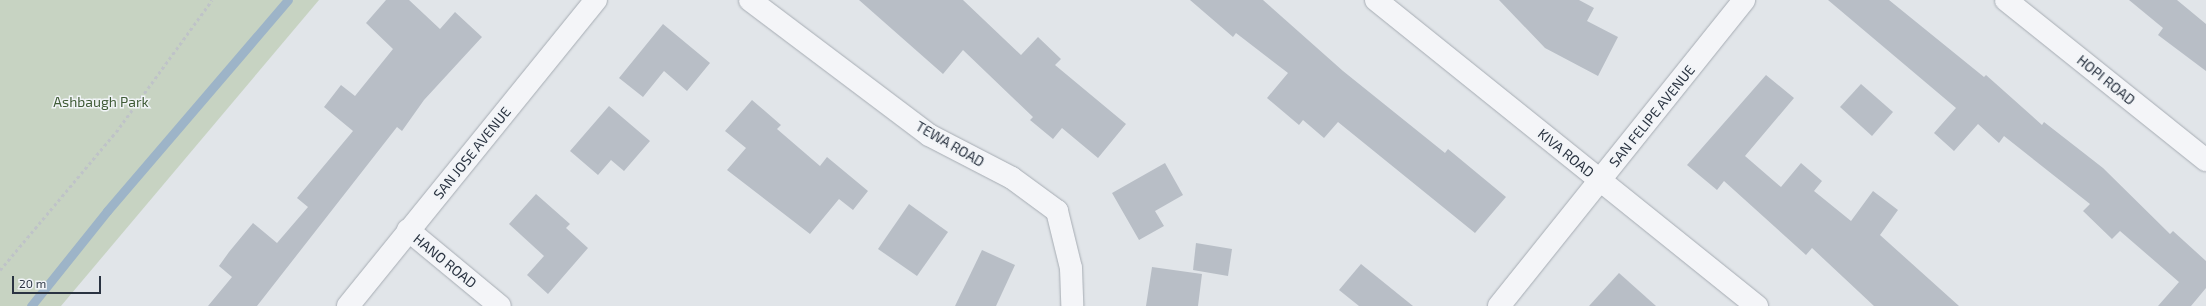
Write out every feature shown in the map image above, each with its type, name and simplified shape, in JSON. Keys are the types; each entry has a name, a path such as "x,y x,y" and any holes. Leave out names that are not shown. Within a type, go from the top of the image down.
{"street":[{"name":"SAN JOSE AVENUE","path":"348,306 408,230 596,0"},
{"name":"TEWA ROAD","path":"750,0 929,135 1012,178 1057,211 1071,268 1072,306"},
{"name":"KIVA ROAD","path":"1376,0 1757,306"},
{"name":"SAN FELIPE AVENUE","path":"1499,306 1744,0"},
{"name":"HOPI ROAD","path":"2006,0 2206,160"},
{"name":"HANO ROAD","path":"408,230 500,306"}],"path":[{"path":"0,270 116,132 212,0"}],"green space":[{"name":"Ashbaugh Park","path":"0,0 319,0 61,306 0,306"}],"building":[{"path":"386,0 409,0 440,29 455,12 482,37 424,100 402,131 397,127 257,306 208,306 232,277 219,266 253,223 277,243 308,207 297,198 353,131 324,107 341,85 355,96 393,49 366,23"},
{"path":"859,0 963,0 1021,55 1038,37 1061,59 1055,65 1126,124 1098,158 1062,128 1053,139 1030,120 1033,117 963,50 943,74"},
{"path":"1190,0 1263,0 1343,71 1445,153 1448,149 1506,197 1475,233 1338,122 1324,138 1303,120 1299,125 1267,98 1288,73 1236,33 1233,37"},
{"path":"1499,0 1579,0 1594,8 1587,21 1618,37 1598,76 1545,48"},
{"path":"1828,0 1889,0 1984,77 1986,75 2042,125 2044,122 2103,168 2170,234 2173,231 2206,261 2206,288 2191,306 2158,306 2179,282 2120,231 2112,239 2083,211 2090,204 2004,136 1999,143 1978,124 1954,151 1934,133 1956,108"},
{"path":"2129,0 2177,0 2206,24 2206,71 2158,35 2163,28"},
{"path":"663,24 710,63 687,91 664,71 643,97 619,78"},
{"path":"1766,75 1794,98 1745,156 1781,187 1801,163 1822,181 1814,191 1851,221 1873,191 1898,210 1880,235 1959,306 1874,306 1812,248 1806,255 1724,181 1717,190 1687,165"},
{"path":"1861,84 1893,112 1872,136 1840,107"},
{"path":"752,100 781,125 777,129 820,166 827,157 868,191 853,210 839,199 810,234 727,170 746,148 725,131"},
{"path":"609,106 650,141 624,171 611,160 598,175 570,151"},
{"path":"1165,163 1183,195 1155,211 1164,226 1139,240 1112,193"},
{"path":"536,194 570,224 566,228 588,248 548,294 527,275 544,256 509,224"},
{"path":"909,204 948,232 917,276 878,249"},
{"path":"1196,243 1232,249 1228,276 1193,270"},
{"path":"982,250 1015,265 996,306 955,306"},
{"path":"1361,264 1413,306 1359,306 1339,290"},
{"path":"1152,267 1202,274 1198,306 1146,306"},
{"path":"1619,273 1656,306 1589,306"}],"waterway":[{"path":"31,306 107,211 288,0"}]}
